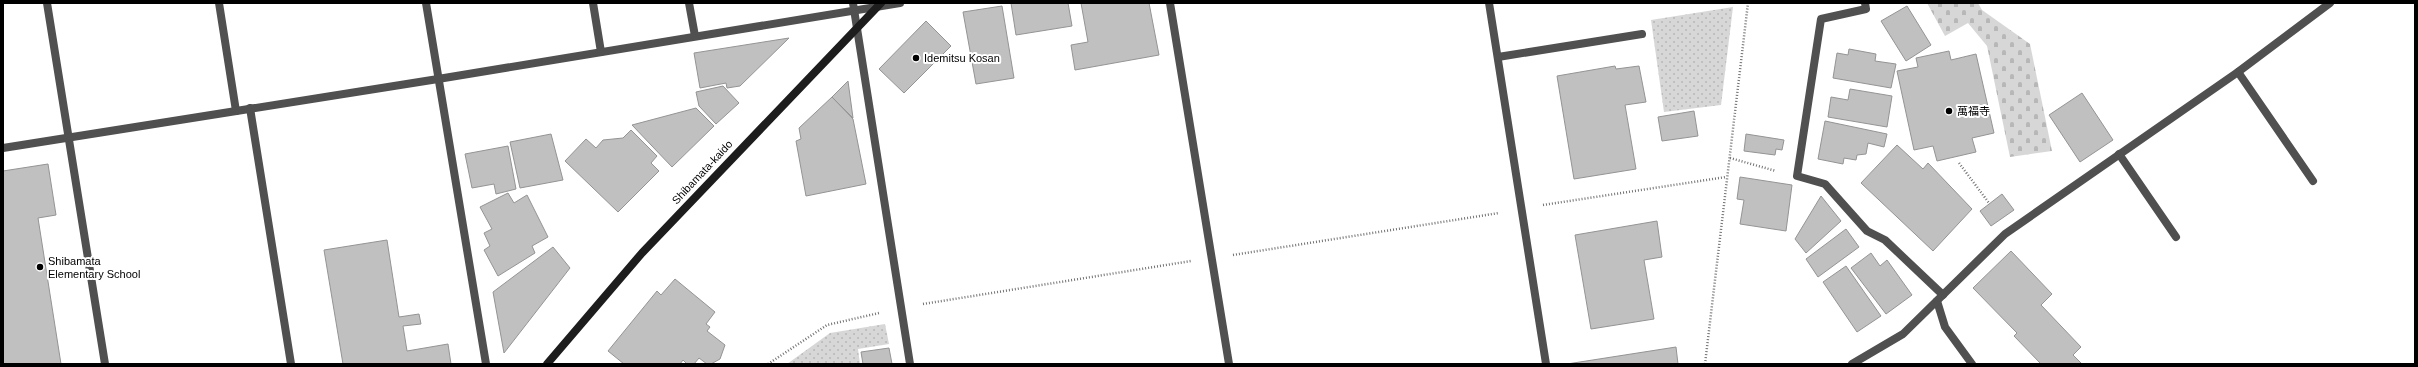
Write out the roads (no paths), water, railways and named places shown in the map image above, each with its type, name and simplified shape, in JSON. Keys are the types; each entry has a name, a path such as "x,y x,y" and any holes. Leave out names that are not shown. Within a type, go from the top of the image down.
{"main road":[{"name":"Shibamata-kaido","path":"547,364 642,253 856,27 880,5"}],"street":[{"path":"47,3 105,364"},
{"path":"219,3 236,111"},
{"path":"426,3 486,364"},
{"path":"593,3 600,52"},
{"path":"689,3 694,36"},
{"path":"3,148 438,79 694,36 853,7 900,3"},
{"path":"1170,3 1229,364"},
{"path":"1489,3 1546,364"},
{"path":"1865,3 1866,9 1821,19 1797,176 1825,184 1867,231 1884,240 1943,295"},
{"path":"1852,364 1903,334 2005,234 2238,72 2330,3"},
{"path":"853,7 910,364"},
{"path":"1498,57 1642,34"},
{"path":"2238,72 2313,181"},
{"path":"250,108 291,364"},
{"path":"2120,154 2176,237"},
{"path":"1937,302 1945,327 1972,364"}],"place":[{"name":"Idemitsu Kosan","path":"916,58"},
{"name":"萬福寺","path":"1949,111"},
{"name":"Shibamata Elementary School","path":"40,267"}]}
